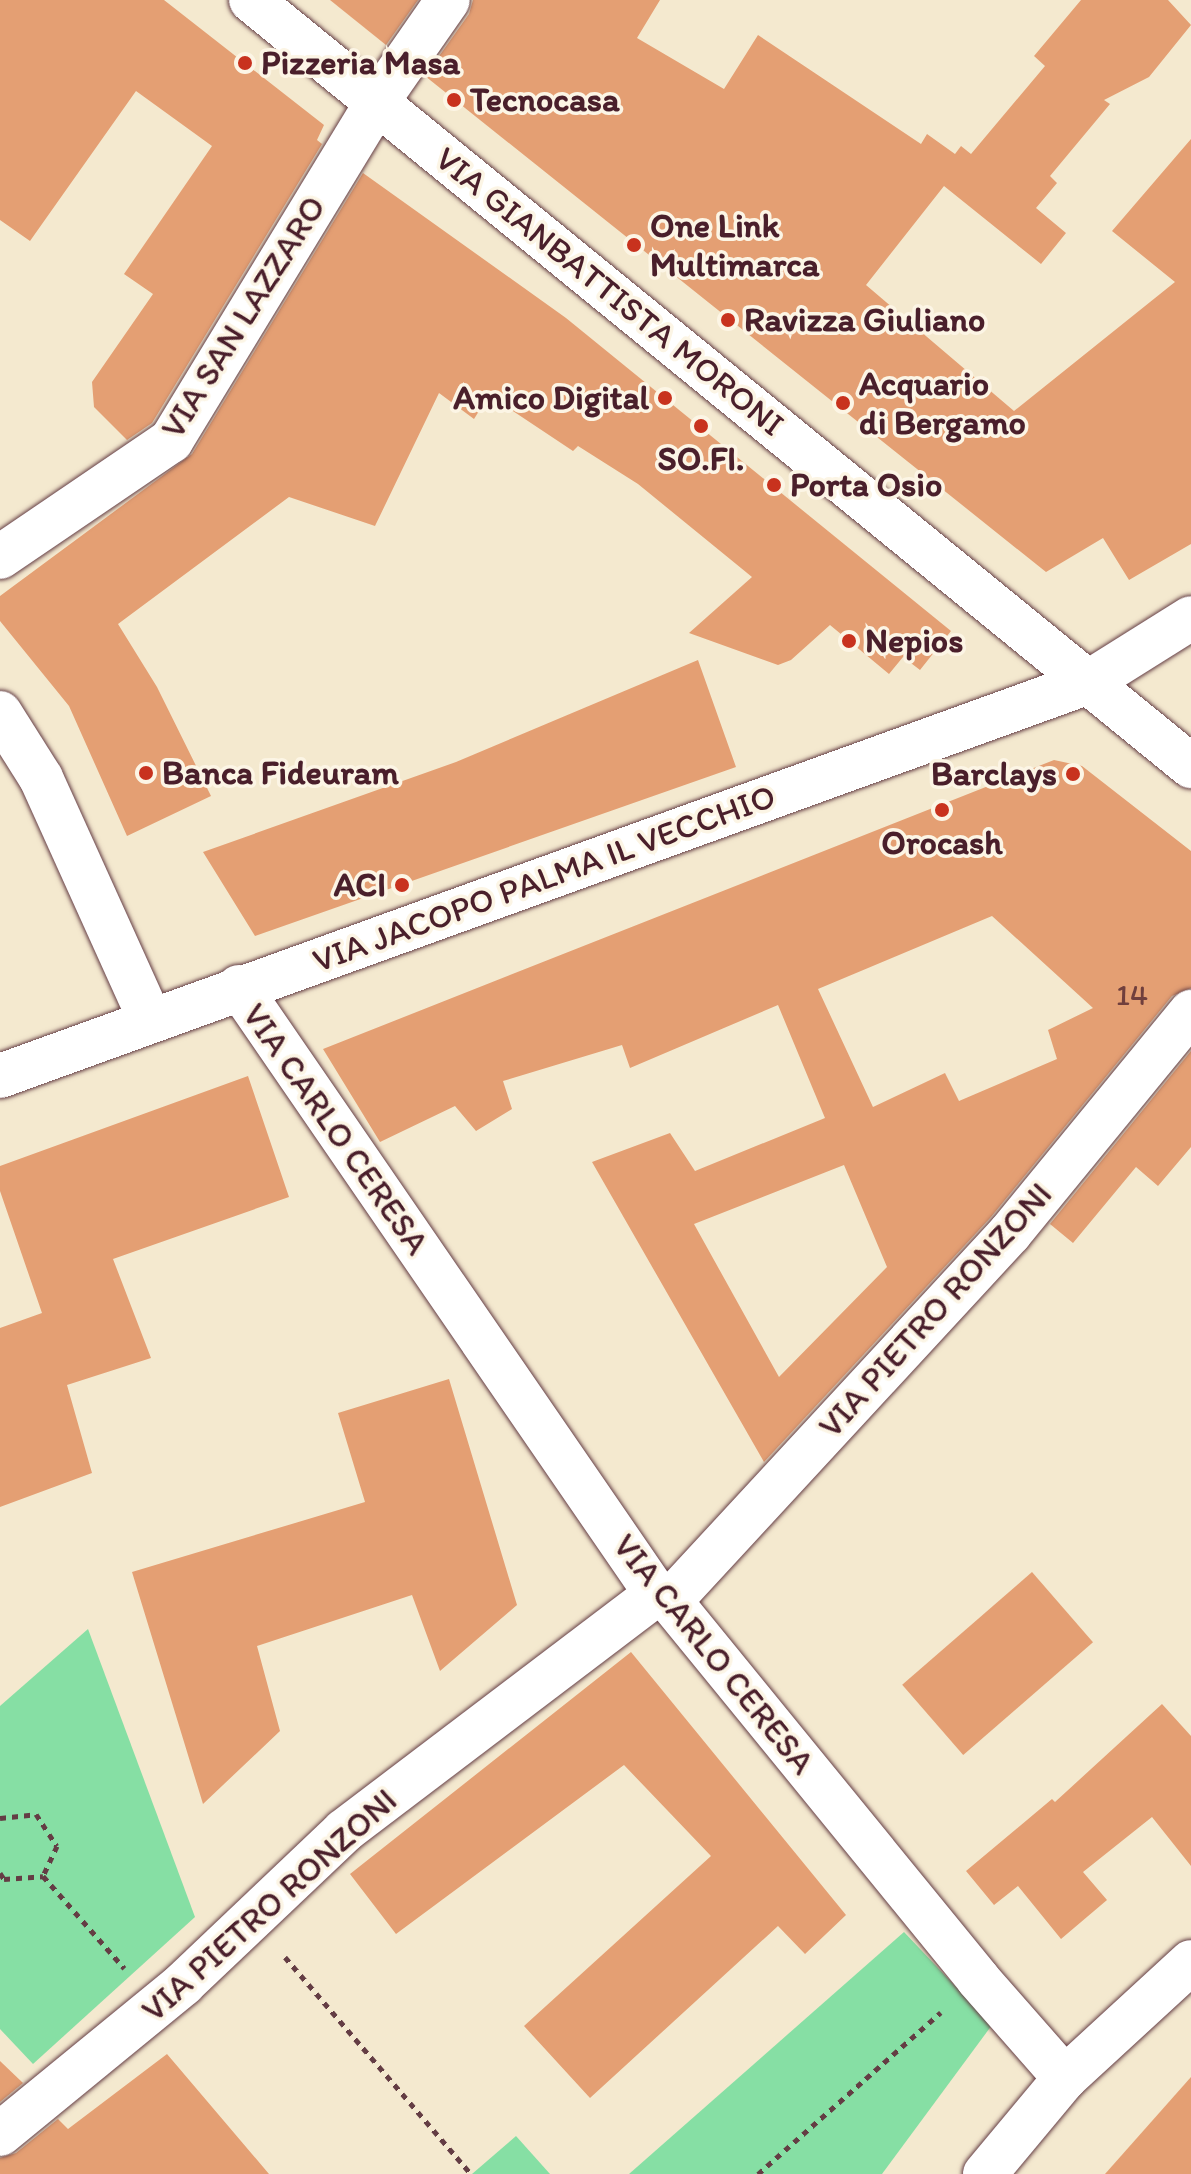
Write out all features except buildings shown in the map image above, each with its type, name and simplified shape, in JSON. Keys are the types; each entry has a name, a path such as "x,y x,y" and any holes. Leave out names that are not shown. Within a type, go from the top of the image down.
{"street":[{"name":"VIA GIANBATTISTA MORONI","path":"251,0 1191,766"},
{"name":"VIA SAN LAZZARO","path":"0,557 171,441 377,102 448,0"},
{"name":"VIA JACOPO PALMA IL VECCHIO","path":"0,1076 150,1019 1089,682 1191,618"},
{"path":"0,713 41,778 150,1019"},
{"name":"VIA CARLO CERESA","path":"239,987 663,1597 978,1979 1065,2078"},
{"name":"VIA PIETRO RONZONI","path":"0,2134 157,2007 254,1921 344,1831 663,1597 1010,1233 1191,1012"},
{"path":"985,2174 1065,2078 1191,1962"}],"path":[{"path":"0,1818 36,1814 57,1846 43,1876"},
{"path":"0,1873 4,1879 43,1876"},
{"path":"43,1876 157,2007"},
{"path":"254,1921 471,2174"},
{"path":"758,2174 978,1979"}],"green space":[{"path":"88,1629 195,1917 33,2064 0,2029 0,1706"},
{"path":"904,1932 992,2025 882,2174 629,2174"},
{"path":"516,2136 550,2174 472,2174"}],"place":[{"name":"Pizzeria Masa","path":"245,63"},
{"name":"Tecnocasa","path":"454,100"},
{"name":"One Link Multimarca","path":"634,245"},
{"name":"Ravizza Giuliano","path":"728,320"},
{"name":"Amico Digital","path":"665,398"},
{"name":"Acquario di Bergamo","path":"843,403"},
{"name":"SO.FI.","path":"701,426"},
{"name":"Porta Osio","path":"774,485"},
{"name":"Nepios","path":"849,641"},
{"name":"Banca Fideuram","path":"146,773"},
{"name":"Barclays","path":"1073,774"},
{"name":"Orocash","path":"942,810"},
{"name":"ACI","path":"402,885"}]}
